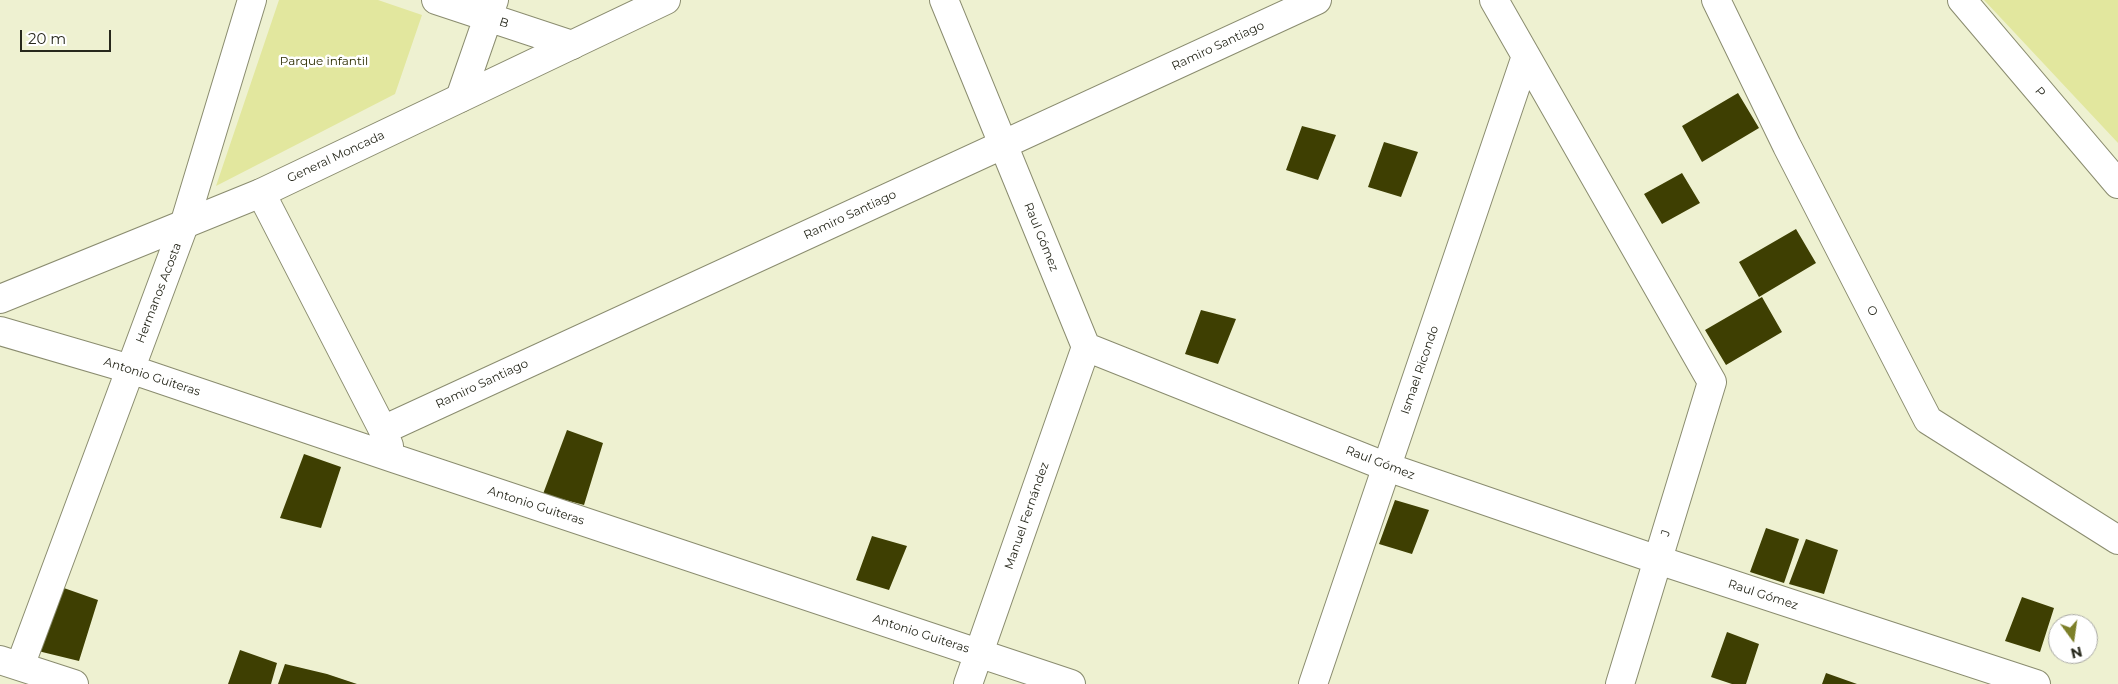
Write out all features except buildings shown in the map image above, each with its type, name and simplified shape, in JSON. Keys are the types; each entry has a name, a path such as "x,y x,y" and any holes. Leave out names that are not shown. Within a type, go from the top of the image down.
{"street":[{"name":"Hermanos Acosta","path":"10,663 130,369 184,225 252,0"},
{"name":"B","path":"436,0 491,9 572,45"},
{"name":"General Moncada","path":"0,299 262,193 666,0"},
{"name":"Raul Gómez","path":"944,0 1086,347 1387,467 1658,560 2036,684"},
{"name":"Ramiro Santiago","path":"383,430 1317,0"},
{"path":"1494,0 1526,56"},
{"name":"O","path":"1716,0 1787,146 1928,420 2118,540"},
{"name":"P","path":"1962,0 2118,184"},
{"path":"460,98 491,9"},
{"name":"J","path":"1526,56 1712,382 1620,684"},
{"name":"Ismael Ricondo","path":"1313,684 1526,56"},
{"path":"262,193 383,430 393,458"},
{"name":"Antonio Guiteras","path":"0,331 130,369 1072,684"},
{"name":"Manuel Fernández","path":"968,684 1086,347"},
{"path":"10,663 74,684"}],"green space":[{"name":"Parque infantil","path":"279,0 378,0 422,15 395,94 216,186"},
{"path":"1984,0 2118,0 2118,143"}]}
